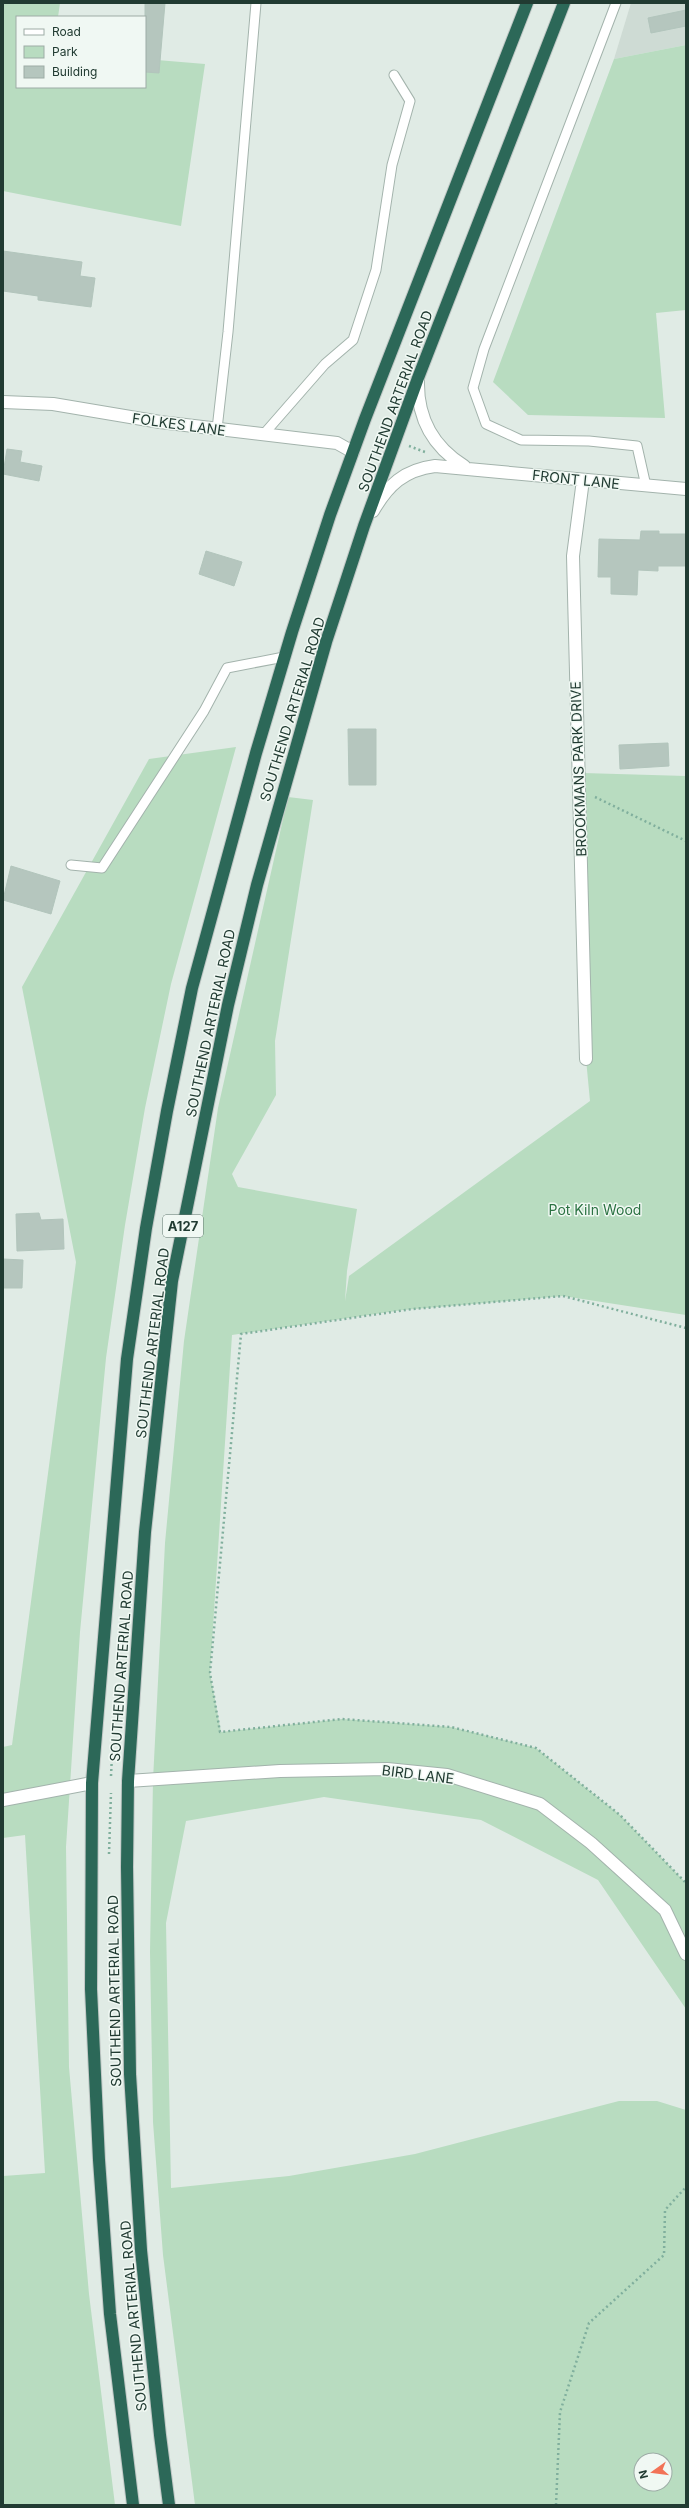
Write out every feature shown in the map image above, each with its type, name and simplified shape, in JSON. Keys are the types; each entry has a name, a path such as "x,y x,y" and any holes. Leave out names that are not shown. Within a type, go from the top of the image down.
{"highway":[{"name":"SOUTHEND ARTERIAL ROAD","path":"133,2505 110,2314 99,2160 91,1989 92,1783 127,1359 146,1228 167,1111 192,988 254,760 284,657 353,452 527,3"},
{"name":"SOUTHEND ARTERIAL ROAD","path":"170,2505 160,2435 141,2250 130,2082 128,1781 145,1532 172,1281 228,1005 257,885 326,642 364,526 418,378 564,3"}],"street":[{"name":"FRONT LANE","path":"418,378 418,396 421,414 428,431 438,446 467,468"},
{"name":"FOLKES LANE","path":"3,402 52,404 217,429 336,443 353,452"},
{"name":"FRONT LANE","path":"364,526 383,493 400,477 423,467 467,468 686,489"},
{"name":"BROOKMANS PARK DRIVE","path":"583,480 573,556 586,1059"},
{"name":"BIRD LANE","path":"128,1781 280,1771 387,1769 447,1775 540,1804 591,1843 665,1910 686,1954"},
{"path":"3,1800 92,1783"}],"lane":[{"path":"217,429 228,332 256,3"},
{"path":"616,3 484,349 473,388 486,424 521,440 589,441 637,446 646,486"},
{"path":"263,435 325,364 353,340 376,270 392,165 410,101 394,75"},
{"path":"71,865 102,868 204,711 227,668 284,657"}],"path":[{"path":"578,789 686,841"},
{"path":"686,1328 563,1296 413,1309 241,1334 210,1673 220,1732 342,1719 451,1727 536,1748 620,1815 686,1883"},
{"path":"111,1781 112,1750"},
{"path":"109,1859 111,1789"},
{"path":"556,2505 560,2412 589,2322 664,2255 664,2210 686,2187"}],"shaded area":[{"path":"631,3 686,3 686,45 614,59"}],"green space":[{"path":"3,3 60,3 58,16 16,16 16,88 146,88 146,59 205,64 181,226 3,191"},
{"path":"686,45 686,310 656,313 665,418 528,415 493,382 614,59"},
{"path":"236,747 171,984 145,1108 125,1225 106,1358 80,1632 66,1847 69,2067 89,2294 115,2505 3,2505 3,2176 45,2173 25,1835 3,1838 3,1747 12,1745 76,1262 22,987 149,759"},
{"name":"Pot Kiln Wood","path":"583,773 686,776 686,1315 563,1296 403,1310 232,1335 210,1673 221,1732 342,1719 451,1727 536,1748 620,1815 686,1883 686,2009 598,1880 481,1820 324,1797 186,1821 166,1923 171,2188 289,2176 415,2154 619,2101 657,2101 686,2110 686,2505 195,2505 163,2255 153,2122 150,1952 153,1780 165,1543 184,1341 218,1108 288,797 313,800 275,1041 276,1095 232,1174 238,1187 357,1209 347,1271 345,1301 349,1276 590,1101 586,1059"}],"building":[{"path":"145,3 165,3 159,73 146,72"},
{"path":"686,10 686,26 651,33 648,18"},
{"path":"3,251 82,262 80,276 95,278 91,307 38,300 38,296 3,291"},
{"path":"7,449 22,451 20,462 42,466 39,481 3,474"},
{"path":"641,531 659,531 659,534 686,534 686,566 658,566 658,571 638,570 637,595 611,594 611,577 598,577 599,539 640,540"},
{"path":"206,551 242,562 234,586 199,574"},
{"path":"348,729 376,729 376,785 349,785"},
{"path":"668,743 669,766 620,769 619,745"},
{"path":"11,866 60,881 51,914 3,900"},
{"path":"39,1213 41,1220 63,1219 64,1249 17,1251 16,1214"},
{"path":"3,1259 23,1260 22,1288 3,1288"}]}
